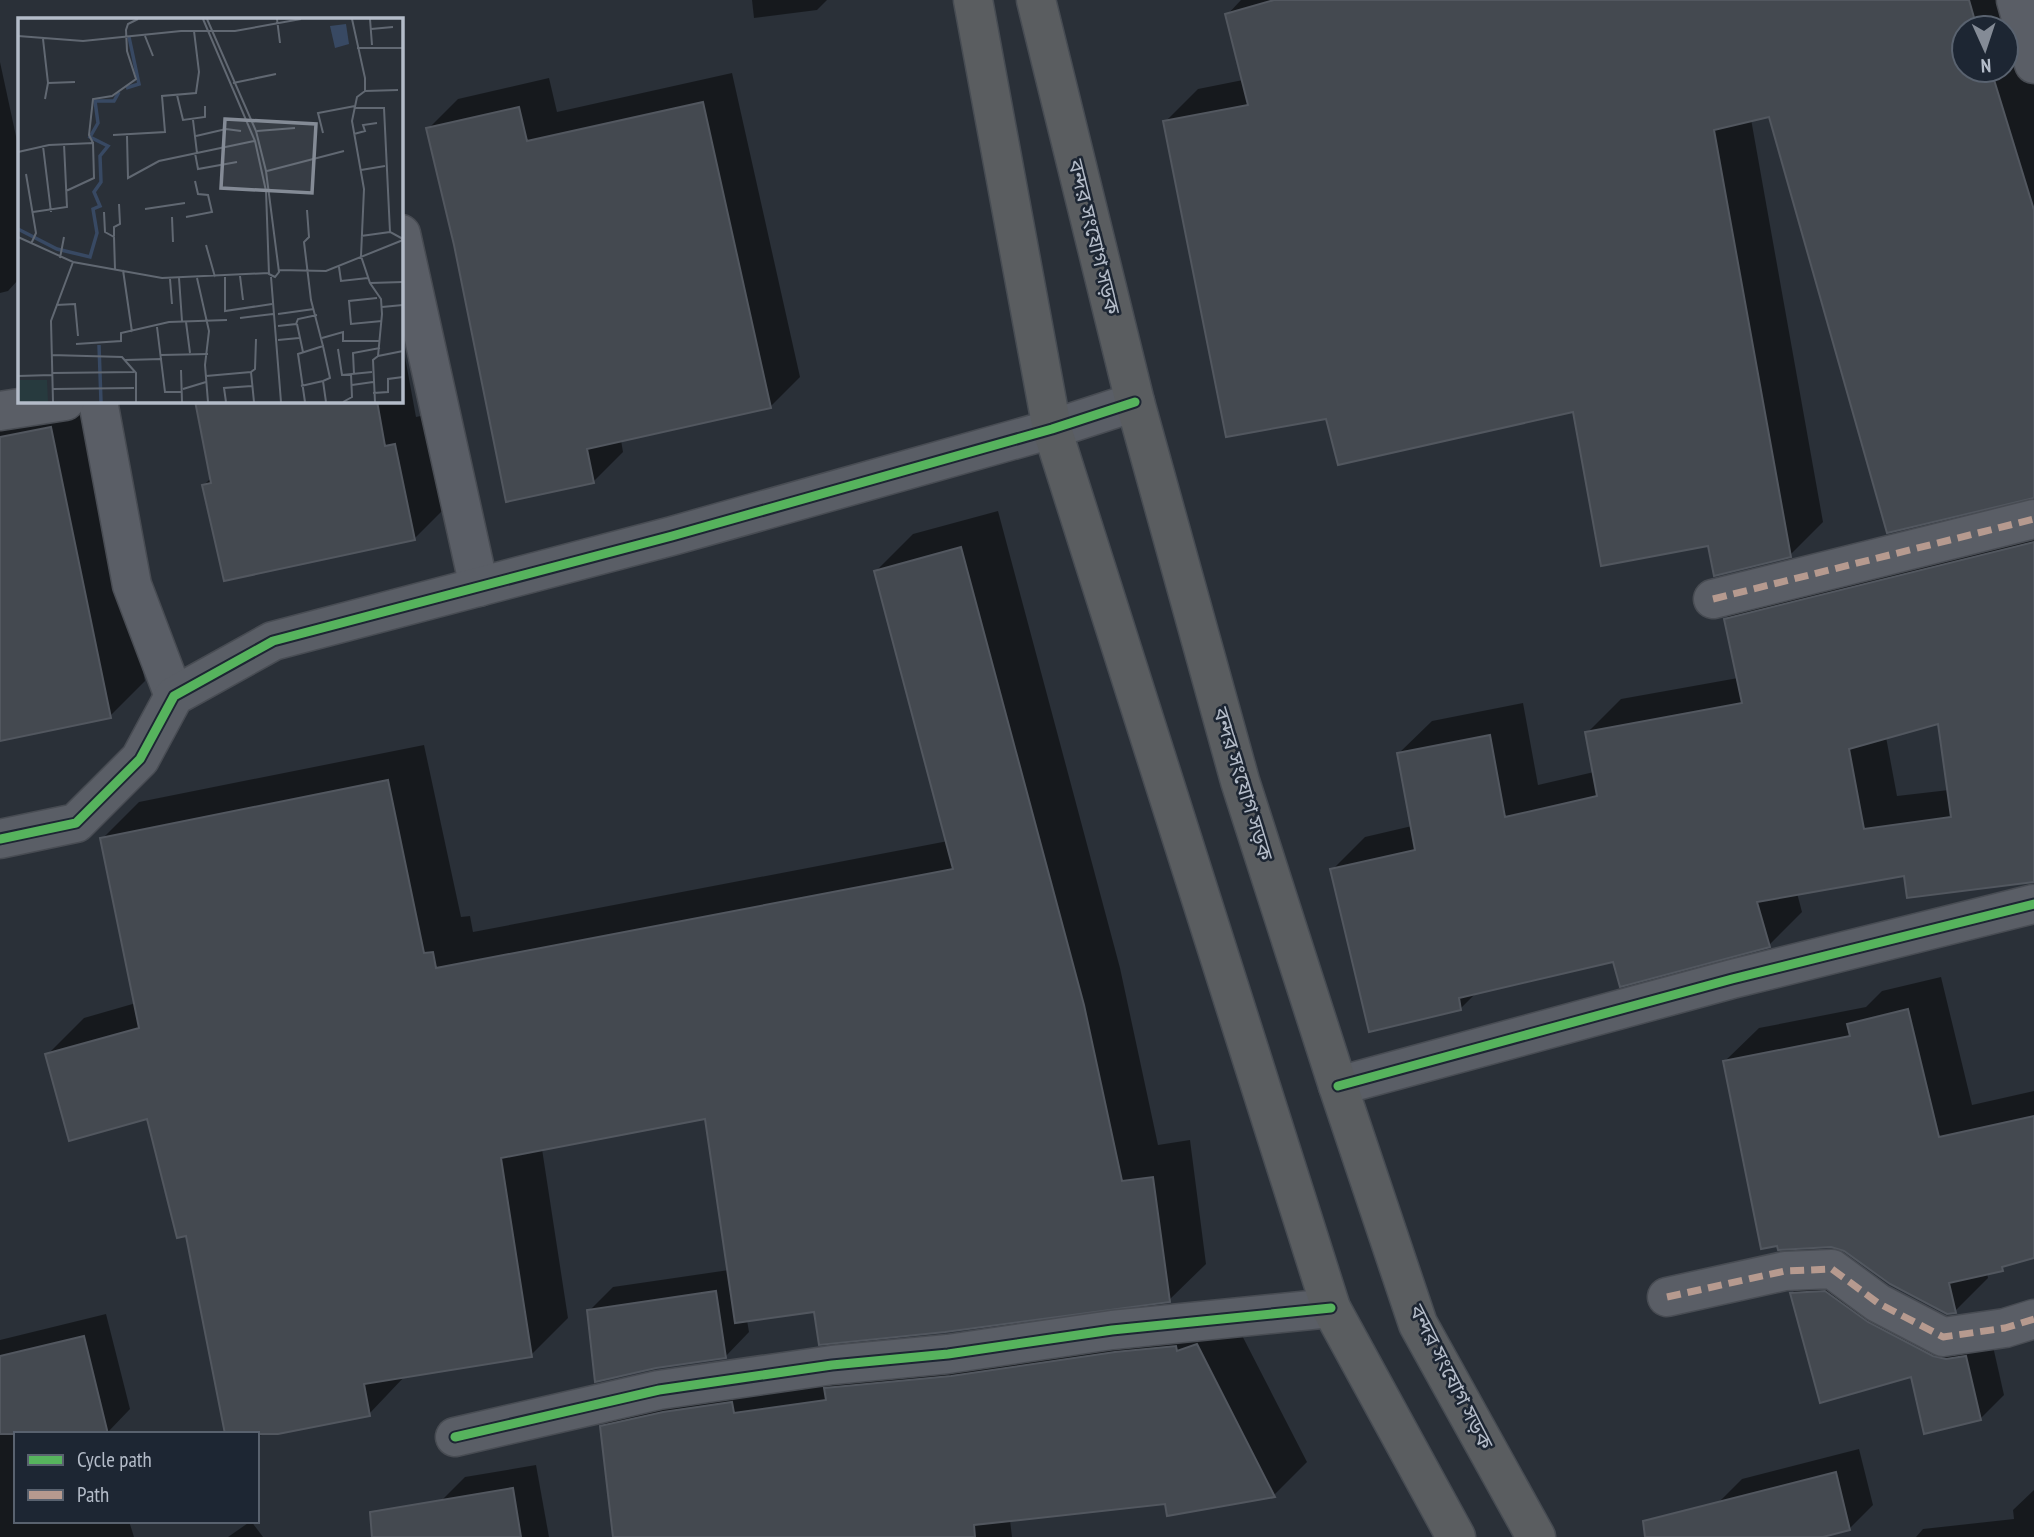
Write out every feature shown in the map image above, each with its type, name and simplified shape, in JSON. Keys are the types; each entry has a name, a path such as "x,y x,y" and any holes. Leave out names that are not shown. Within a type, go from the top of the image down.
{"highway":[{"path":"973,0 1052,429 1331,1308 1456,1537"},
{"name":"বন্দর সংযোগ সড়ক","path":"1036,0 1135,401 1240,781 1338,1086 1419,1324 1536,1537"}],"street":[{"path":"2016,0 2034,64"},
{"path":"402,239 479,587"},
{"path":"0,839 76,822 140,759 174,696 273,641 1052,429 1135,401"},
{"path":"0,411 58,402"},
{"path":"97,402 132,585 174,696"},
{"path":"1713,599 2034,519"},
{"path":"1338,1086 1732,979 2034,904"},
{"path":"1667,1297 1785,1271 1832,1269 1878,1303 1943,1336 2005,1328 2034,1319"},
{"path":"455,1437 659,1390 832,1365 948,1354 1112,1329 1331,1308"}],"building":[{"path":"1274,0 1969,0 1973,14 1950,14 1950,84 1995,84 2034,210 2034,498 1887,533 1769,117 1714,130 1791,557 1714,576 1708,546 1601,566 1573,412 1338,465 1326,419 1226,437 1163,121 1248,105 1225,14"},
{"path":"703,102 771,408 587,449 594,483 506,502 454,245 426,128 519,107 527,141"},
{"path":"195,402 377,402 385,446 395,444 415,540 224,581 202,485 211,483"},
{"path":"51,427 111,718 0,741 0,437"},
{"path":"2034,542 2034,882 1907,898 1904,876 1757,902 1770,947 1620,987 1613,962 1459,998 1461,1010 1369,1032 1330,869 1415,850 1397,753 1490,735 1505,817 1597,796 1585,732 1742,703 1724,619","holes":["1938,724 1951,817 1864,829 1849,749"]},
{"path":"961,547 1084,1005 1122,1181 1153,1177 1170,1302 945,1332 819,1345 814,1312 735,1323 705,1119 501,1158 532,1357 364,1384 370,1416 278,1434 225,1432 186,1236 177,1238 147,1119 69,1141 45,1054 139,1028 100,838 388,780 424,953 433,952 436,968 953,869 874,571"},
{"path":"1908,1009 1939,1137 2034,1116 2034,1258 2002,1267 2003,1271 1949,1283 1956,1313 1947,1314 1890,1284 1844,1251 1831,1247 1778,1250 1777,1246 1761,1249 1723,1061 1850,1036 1847,1024"},
{"path":"716,1291 726,1358 656,1368 595,1382 587,1310"},
{"path":"1825,1291 1868,1322 1933,1356 1946,1359 1966,1356 1981,1420 1924,1434 1911,1377 1820,1403 1790,1293"},
{"path":"84,1336 108,1432 0,1434 0,1356"},
{"path":"1197,1344 1275,1497 1167,1516 1165,1504 974,1525 975,1537 613,1537 600,1426 663,1412 732,1402 734,1413 826,1400 824,1388 951,1376 1115,1352 1176,1346 1177,1351"},
{"path":"1836,1472 1850,1530 1823,1537 1645,1537 1643,1521"},
{"path":"513,1488 521,1537 372,1537 370,1512"}],"marked path":[{"path":"1713,599 2034,519"},
{"path":"1667,1297 1785,1271 1832,1269 1878,1303 1943,1337 2005,1328 2034,1319"}],"cycle path":[{"path":"0,839 76,823 140,759 174,696 273,641 672,536 1052,429 1135,402"},
{"path":"1338,1086 1732,979 2034,904"},
{"path":"455,1437 659,1390 832,1365 948,1354 1112,1330 1331,1308"}]}
